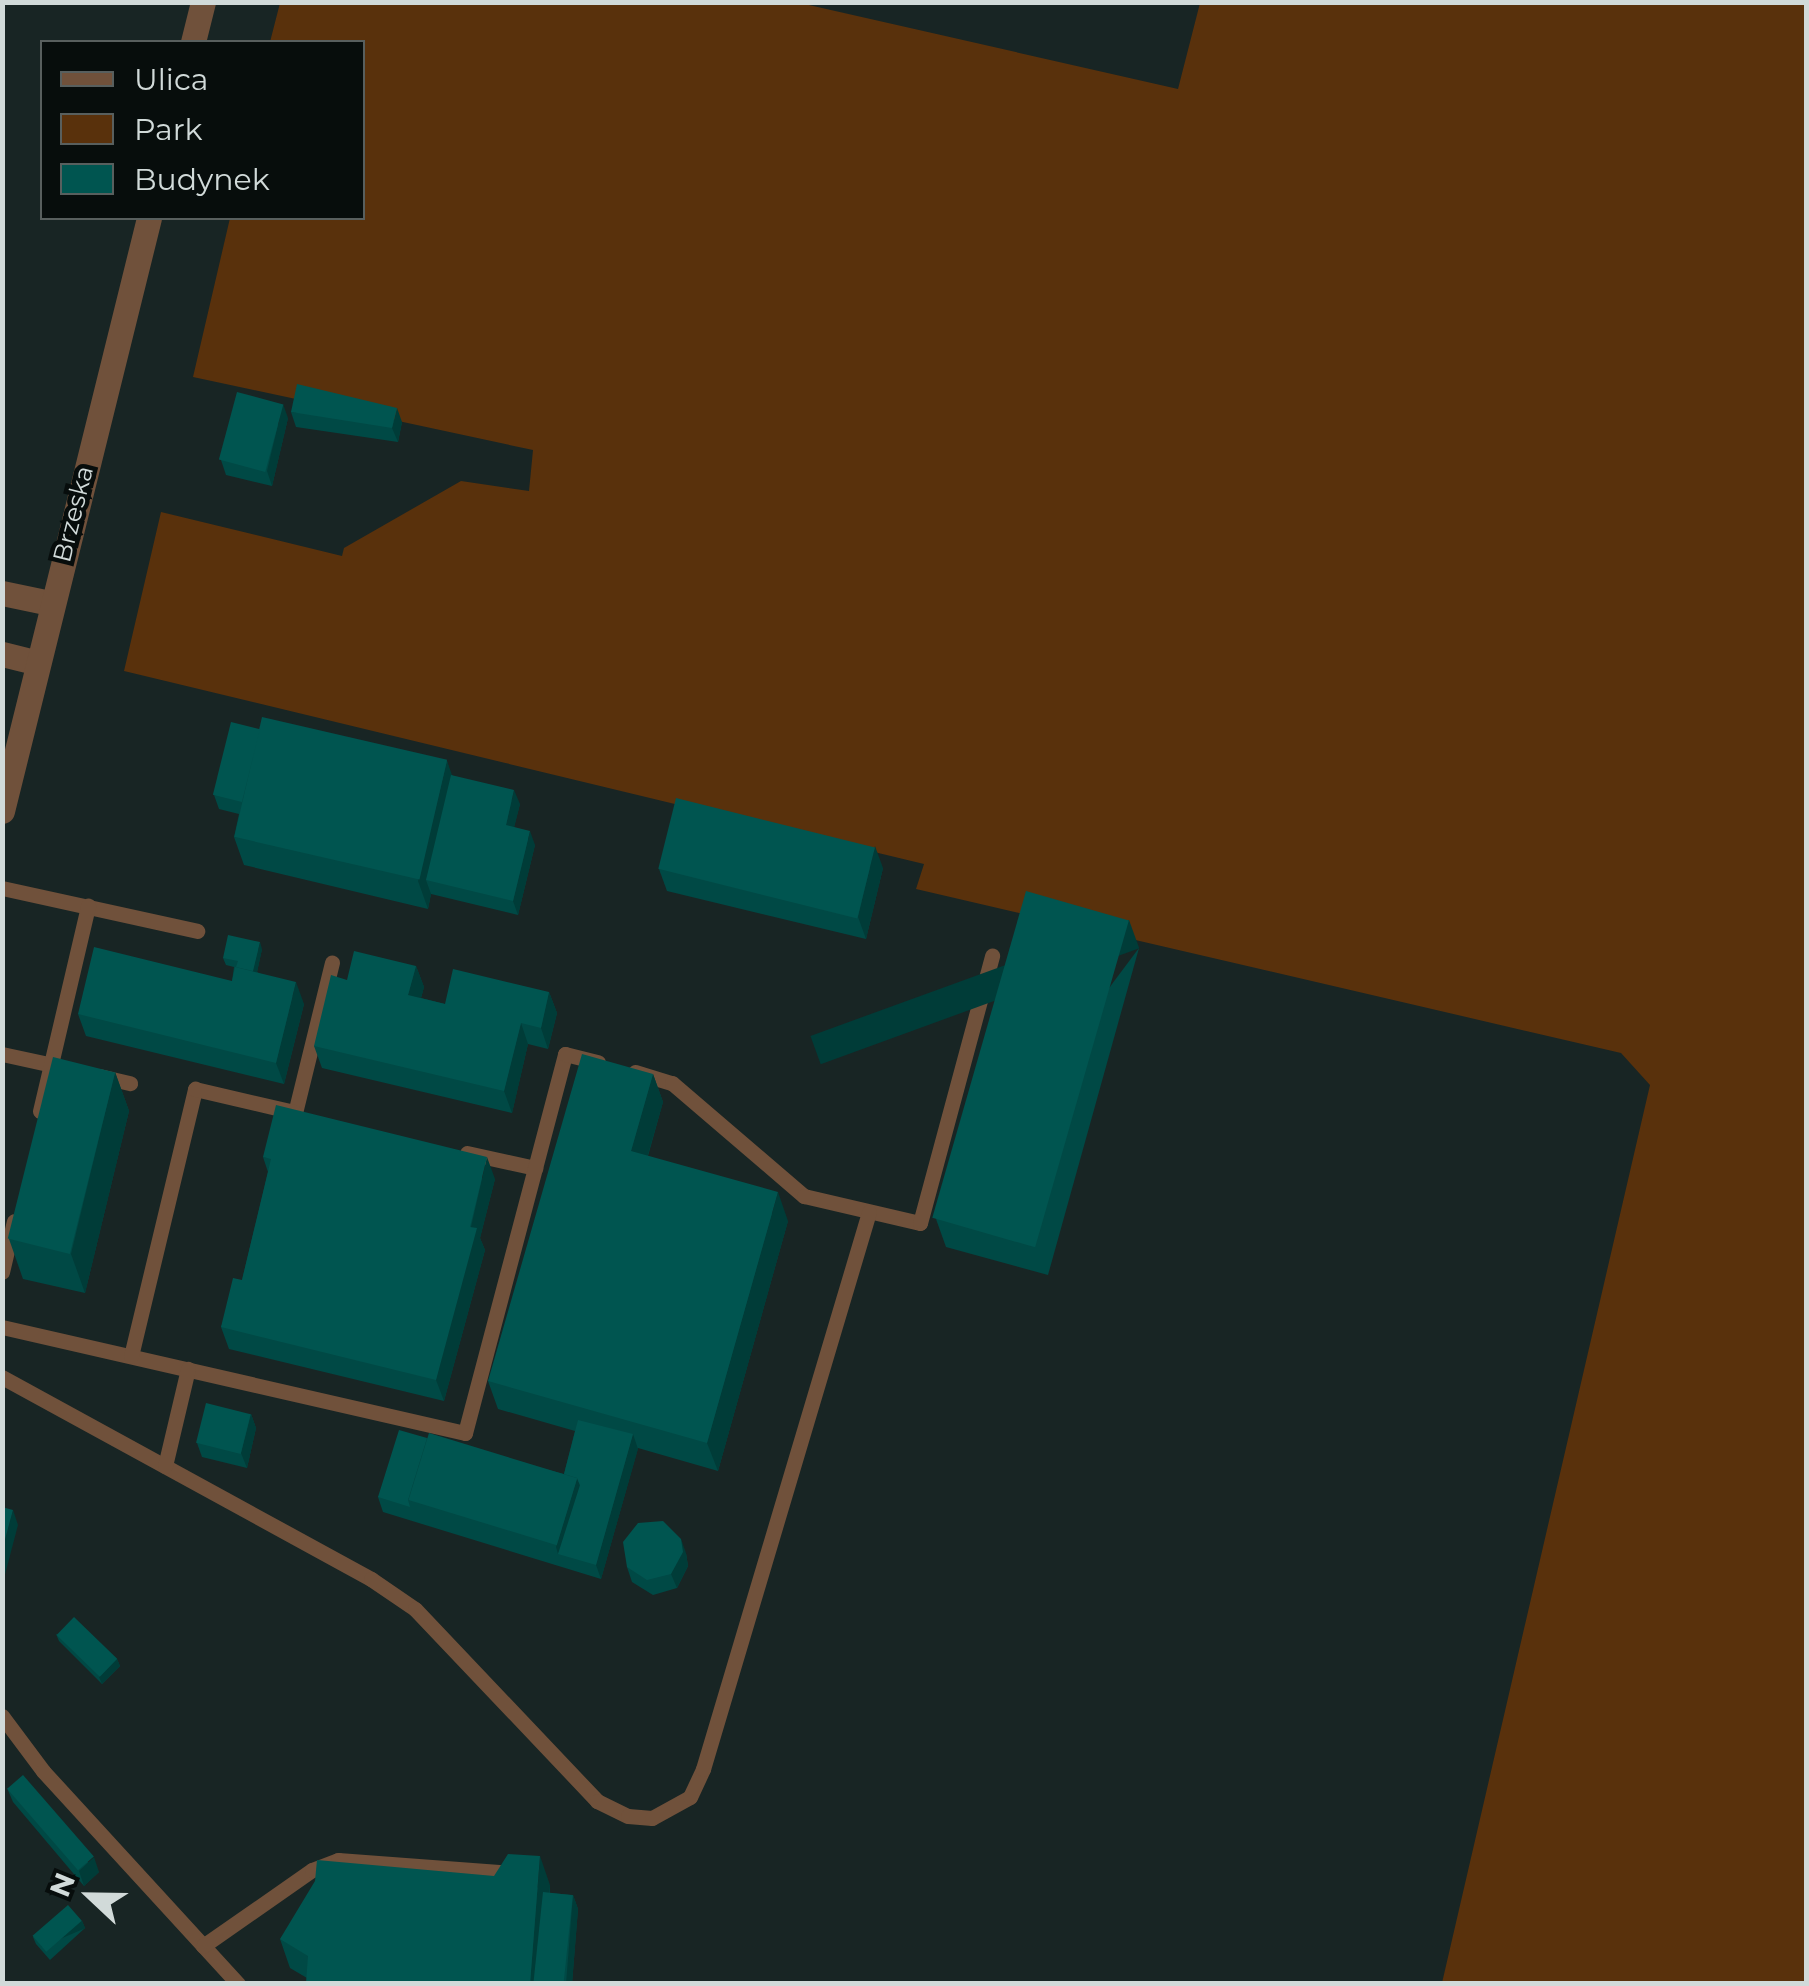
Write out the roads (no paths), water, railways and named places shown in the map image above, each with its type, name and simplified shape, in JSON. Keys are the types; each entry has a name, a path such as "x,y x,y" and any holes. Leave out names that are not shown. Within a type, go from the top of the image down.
{"street":[{"path":"194,40 203,2"},
{"name":"Brzeska","path":"2,811 50,603 147,220"},
{"path":"2,592 50,603"},
{"path":"2,654 37,664"}],"lane":[{"path":"2,888 197,931"},
{"path":"38,1121 88,906"},
{"path":"2,1326 465,1433 566,1054 672,1083 804,1196 920,1223 992,956"},
{"path":"295,1113 332,962"},
{"path":"2,1054 130,1083"},
{"path":"131,1356 195,1089 314,1117"},
{"path":"443,1147 535,1168"},
{"path":"2,1272 20,1197"},
{"path":"2,1377 414,1609 598,1801 628,1816 669,1812 690,1797 704,1769 869,1212"},
{"path":"166,1466 188,1369"},
{"path":"2,1716 43,1771 238,1984"},
{"path":"204,1946 312,1870 338,1860 510,1872"}]}
